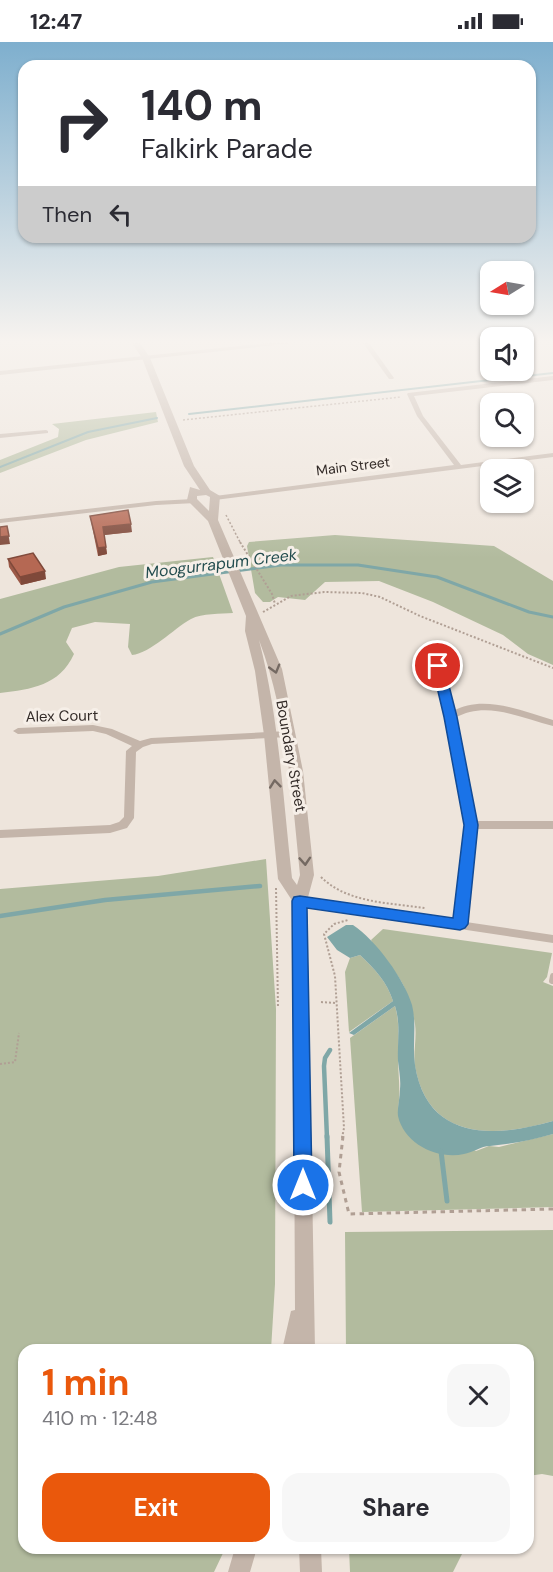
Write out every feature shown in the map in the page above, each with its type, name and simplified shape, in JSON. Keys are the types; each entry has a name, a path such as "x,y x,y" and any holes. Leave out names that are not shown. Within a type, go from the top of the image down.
{"street":[{"path":"168,414 189,466 194,498"},
{"path":"419,414 458,466"},
{"path":"0,436 46,432"},
{"name":"Main Street","path":"211,495 263,491 553,454"},
{"path":"0,521 211,495 189,466"},
{"name":"Boundary Street","path":"211,495 213,520 276,669 302,815 307,875 300,901 305,1344"},
{"name":"Boundary Street","path":"194,498 213,520"},
{"name":"Boundary Street","path":"252,616 251,631 261,671 270,735 285,879 300,901"},
{"path":"438,666 471,825 460,924"},
{"path":"450,717 459,710 476,707 509,710 553,723"},
{"name":"Alex Court","path":"18,731 93,728 110,731 139,745"},
{"path":"0,834 110,829 123,825 129,818 131,751 139,745 151,741 288,734"},
{"path":"471,825 553,825"},
{"path":"300,901 553,939"},
{"name":"Boundary Street","path":"293,1344 303,1292"},
{"path":"239,1572 244,1554"},
{"path":"310,1554 311,1572"}],"path":[{"path":"181,420 231,414"},
{"path":"250,561 268,587 274,604"},
{"path":"252,616 265,612 284,598 308,593 362,593 380,597 420,616 553,668"},
{"path":"320,871 322,879 334,890 359,897 430,908"},
{"path":"356,920 339,921 324,934 326,951 333,963 344,1128 339,1172 349,1214 553,1209"},
{"path":"321,1002 336,1003"},
{"path":"0,1064 15,1062 19,1033"}],"green space":[{"path":"135,414 156,414 158,422 86,440 0,473 0,460 58,437 59,429 52,424"},
{"path":"335,535 494,546 553,581 553,665 528,654 503,635 433,602 379,581 325,582 305,600 278,597 270,602 263,602 255,593 247,546 249,542"},
{"path":"213,557 233,613 195,617 147,650 132,655 128,647 130,624 95,622 72,628 66,642 74,654 61,673 34,687 0,693 0,599 119,567"},
{"path":"266,859 276,1009 275,1284 271,1344 18,1344 18,1554 223,1554 214,1572 0,1572 0,889 158,876"},
{"path":"383,929 552,953 547,977 543,982 553,986 553,1121 531,1127 487,1131 467,1128 449,1121 434,1109 422,1091 415,1066 415,1024 402,982 378,953 371,940"},
{"path":"360,955 380,976 393,1001 349,1032 345,972 350,958"},
{"path":"395,1006 398,1019 398,1109 476,1151 489,1146 499,1147 553,1134 553,1207 362,1212 350,1038"},
{"path":"553,1230 553,1476 534,1475 534,1344 346,1344 345,1232"},
{"path":"349,1554 462,1554 453,1572 350,1572"}],"water":[{"path":"346,925 353,925 371,940 403,984 412,1005 415,1065 422,1090 433,1108 448,1121 466,1128 487,1131 531,1127 553,1121 553,1134 522,1142 487,1146 454,1155 433,1152 407,1135 398,1116 400,1082 398,1020 395,1006 354,1035 349,1033 393,1001 384,982 360,955 350,958 337,950 327,937"}],"building":[{"path":"128,510 131,524 103,527 106,547 98,548 90,516"},
{"path":"7,526 9,536 0,537 0,527"},
{"path":"33,553 45,571 20,577 8,559"}],"waterway":[{"path":"0,467 88,432 157,418"},
{"name":"Moogurrapum Creek","path":"0,634 64,607 152,582 281,565 358,565 437,577 529,612 553,617"},
{"path":"0,916 105,900 260,886"},
{"path":"327,1138 324,1066 325,1058 330,1050"},
{"path":"327,1136 330,1222"},
{"path":"441,1151 447,1201"}],"route":[{"path":"303,1185 300,901 460,924 471,825 438,666"}]}
